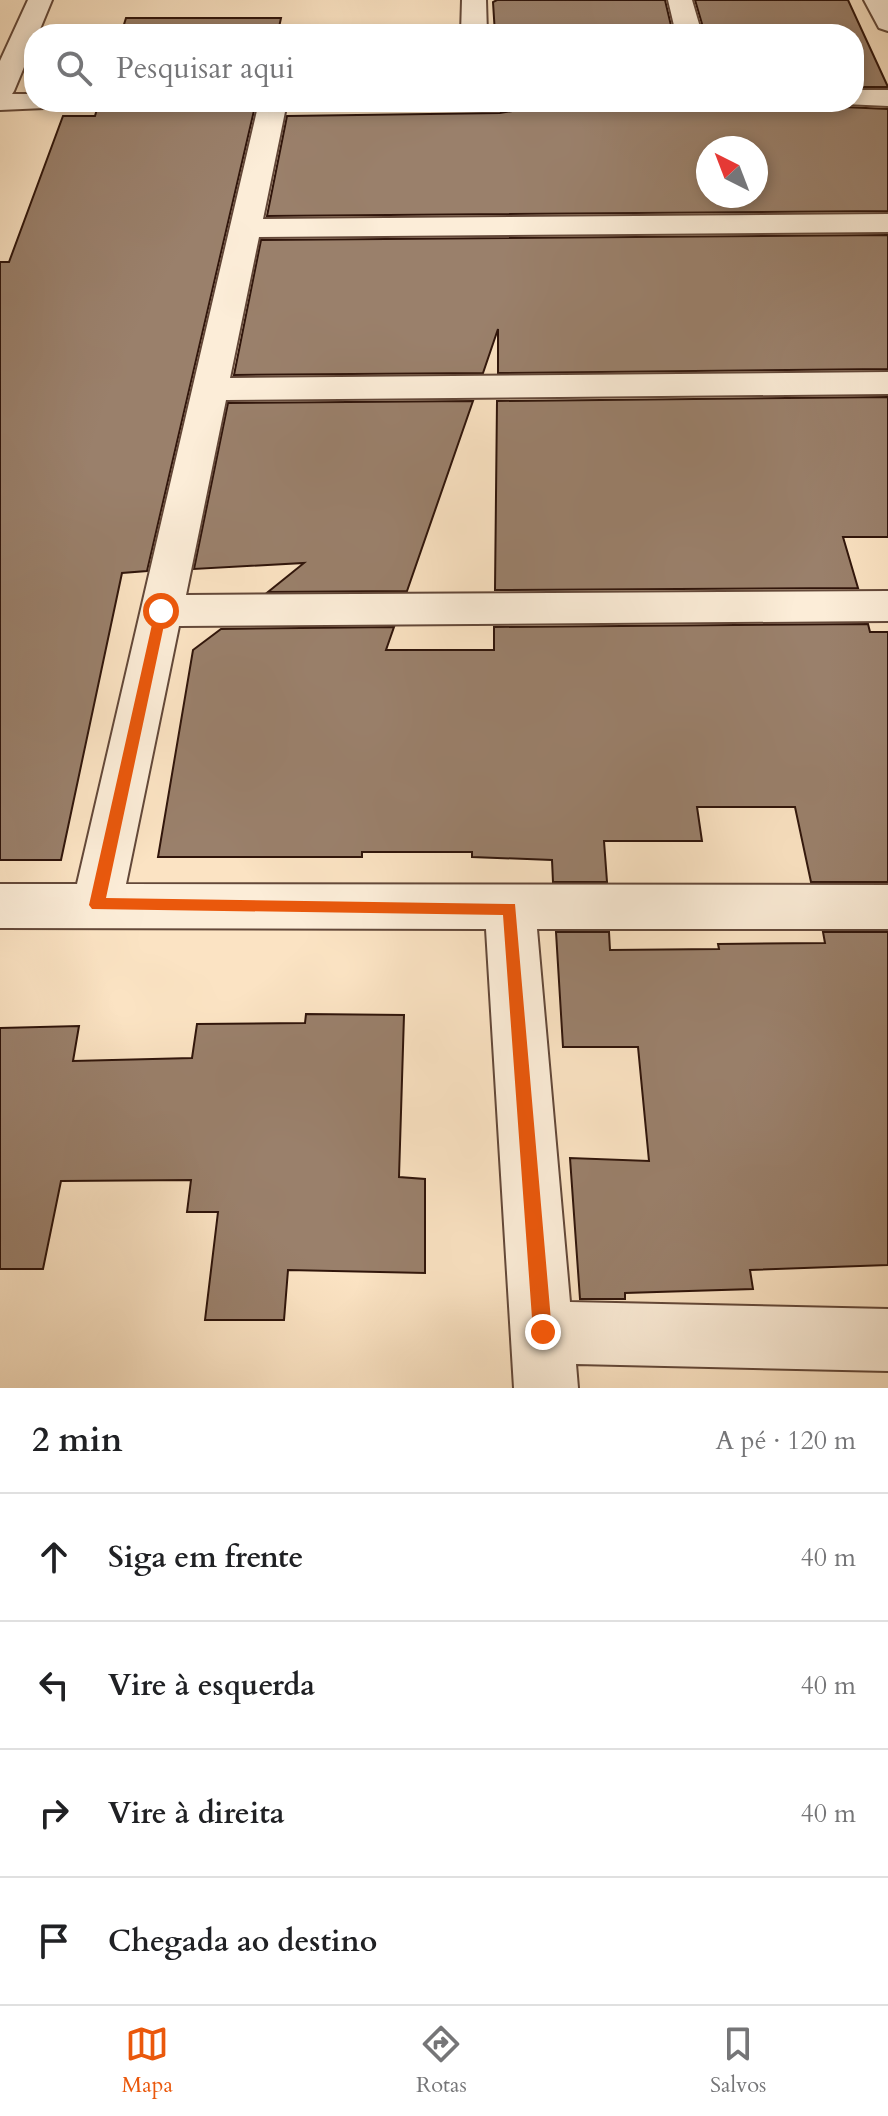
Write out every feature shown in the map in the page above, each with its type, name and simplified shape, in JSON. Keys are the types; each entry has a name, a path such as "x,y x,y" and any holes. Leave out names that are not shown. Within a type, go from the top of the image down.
{"street":[{"path":"29,24 40,0"},
{"path":"474,0 474,24"},
{"path":"680,0 686,24"},
{"path":"0,91 24,36"},
{"path":"864,98 888,98"},
{"path":"0,102 24,102"},
{"path":"97,905 271,112"},
{"path":"245,228 888,223"},
{"path":"210,389 888,383"},
{"path":"161,611 888,606"},
{"path":"0,906 888,907"},
{"path":"510,908 544,1360 888,1340"}],"building":[{"path":"665,0 671,24 494,24 493,2"},
{"path":"695,0 848,0 859,24 702,24"},
{"path":"126,18 281,18 280,24 124,24"},
{"path":"864,35 888,87 864,87"},
{"path":"864,108 888,109 888,211 267,216 287,116 506,112 864,112"},
{"path":"96,112 254,112 147,571 122,573 61,860 0,860 0,262 9,262 63,116 95,116"},
{"path":"888,235 888,369 498,373 498,329 483,373 234,375 261,240"},
{"path":"888,397 888,537 843,537 858,588 495,590 497,401"},
{"path":"473,401 407,591 268,592 304,563 194,569 228,403"},
{"path":"868,624 870,632 888,632 888,882 811,882 795,807 697,807 702,841 604,841 607,882 553,882 552,860 472,857 472,852 362,852 362,857 158,857 193,650 221,629 394,627 386,650 494,650 494,627"},
{"path":"556,932 609,932 610,950 719,949 718,944 825,943 823,932 888,932 888,1265 750,1270 753,1289 625,1293 625,1299 580,1299 570,1158 649,1161 638,1047 563,1047"},
{"path":"306,1014 404,1015 399,1177 425,1179 425,1273 288,1270 284,1320 205,1320 218,1212 187,1212 191,1180 61,1181 43,1269 0,1269 0,1028 79,1026 73,1061 192,1058 197,1024 305,1023"}],"route":[{"path":"161,611 97,905 510,908 543,1332"}]}
